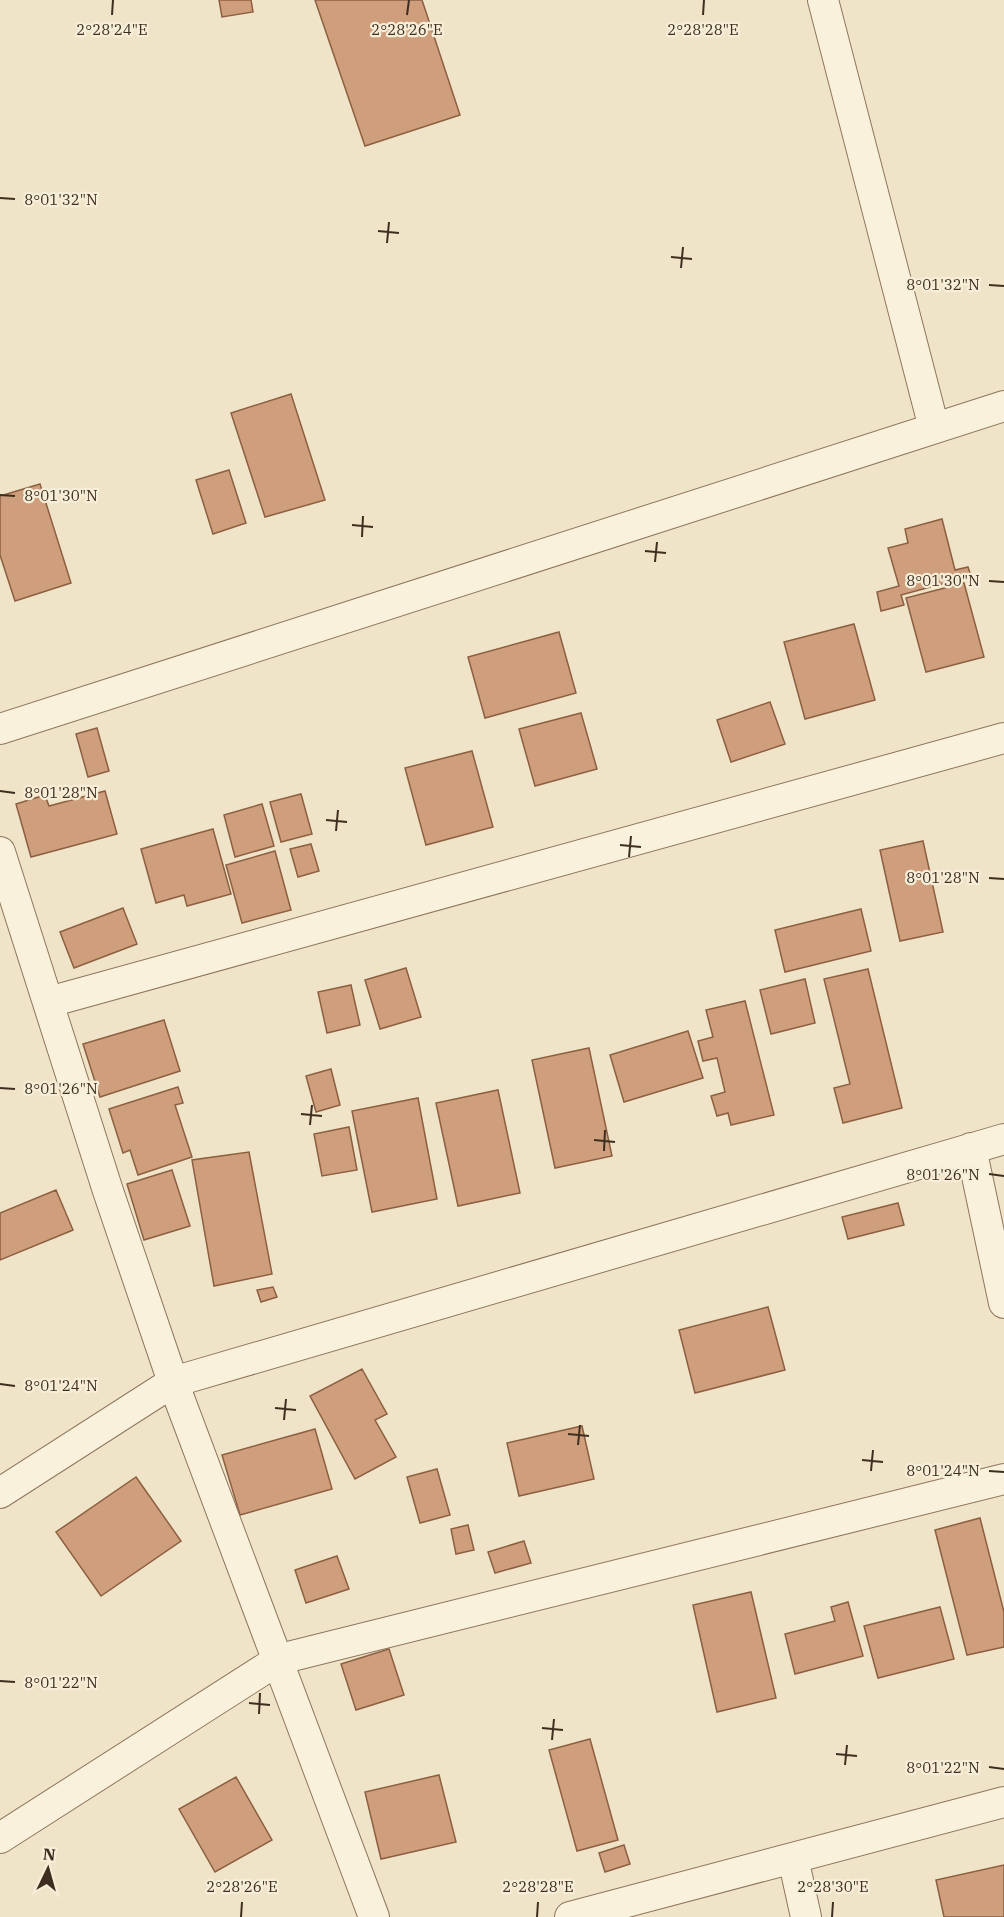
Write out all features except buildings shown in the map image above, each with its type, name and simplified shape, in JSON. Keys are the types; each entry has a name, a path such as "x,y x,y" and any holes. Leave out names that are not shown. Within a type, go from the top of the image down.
{"street":[{"path":"823,0 934,428"},
{"path":"0,729 1004,406"},
{"path":"49,1002 1004,738"},
{"path":"0,852 108,1191 173,1382 279,1659 374,1917"},
{"path":"0,1493 173,1382 1004,1139"},
{"path":"971,1148 1004,1303"},
{"path":"0,1838 279,1659 1004,1479"},
{"path":"570,1917 1004,1802"},
{"path":"793,1858 806,1917"}]}
